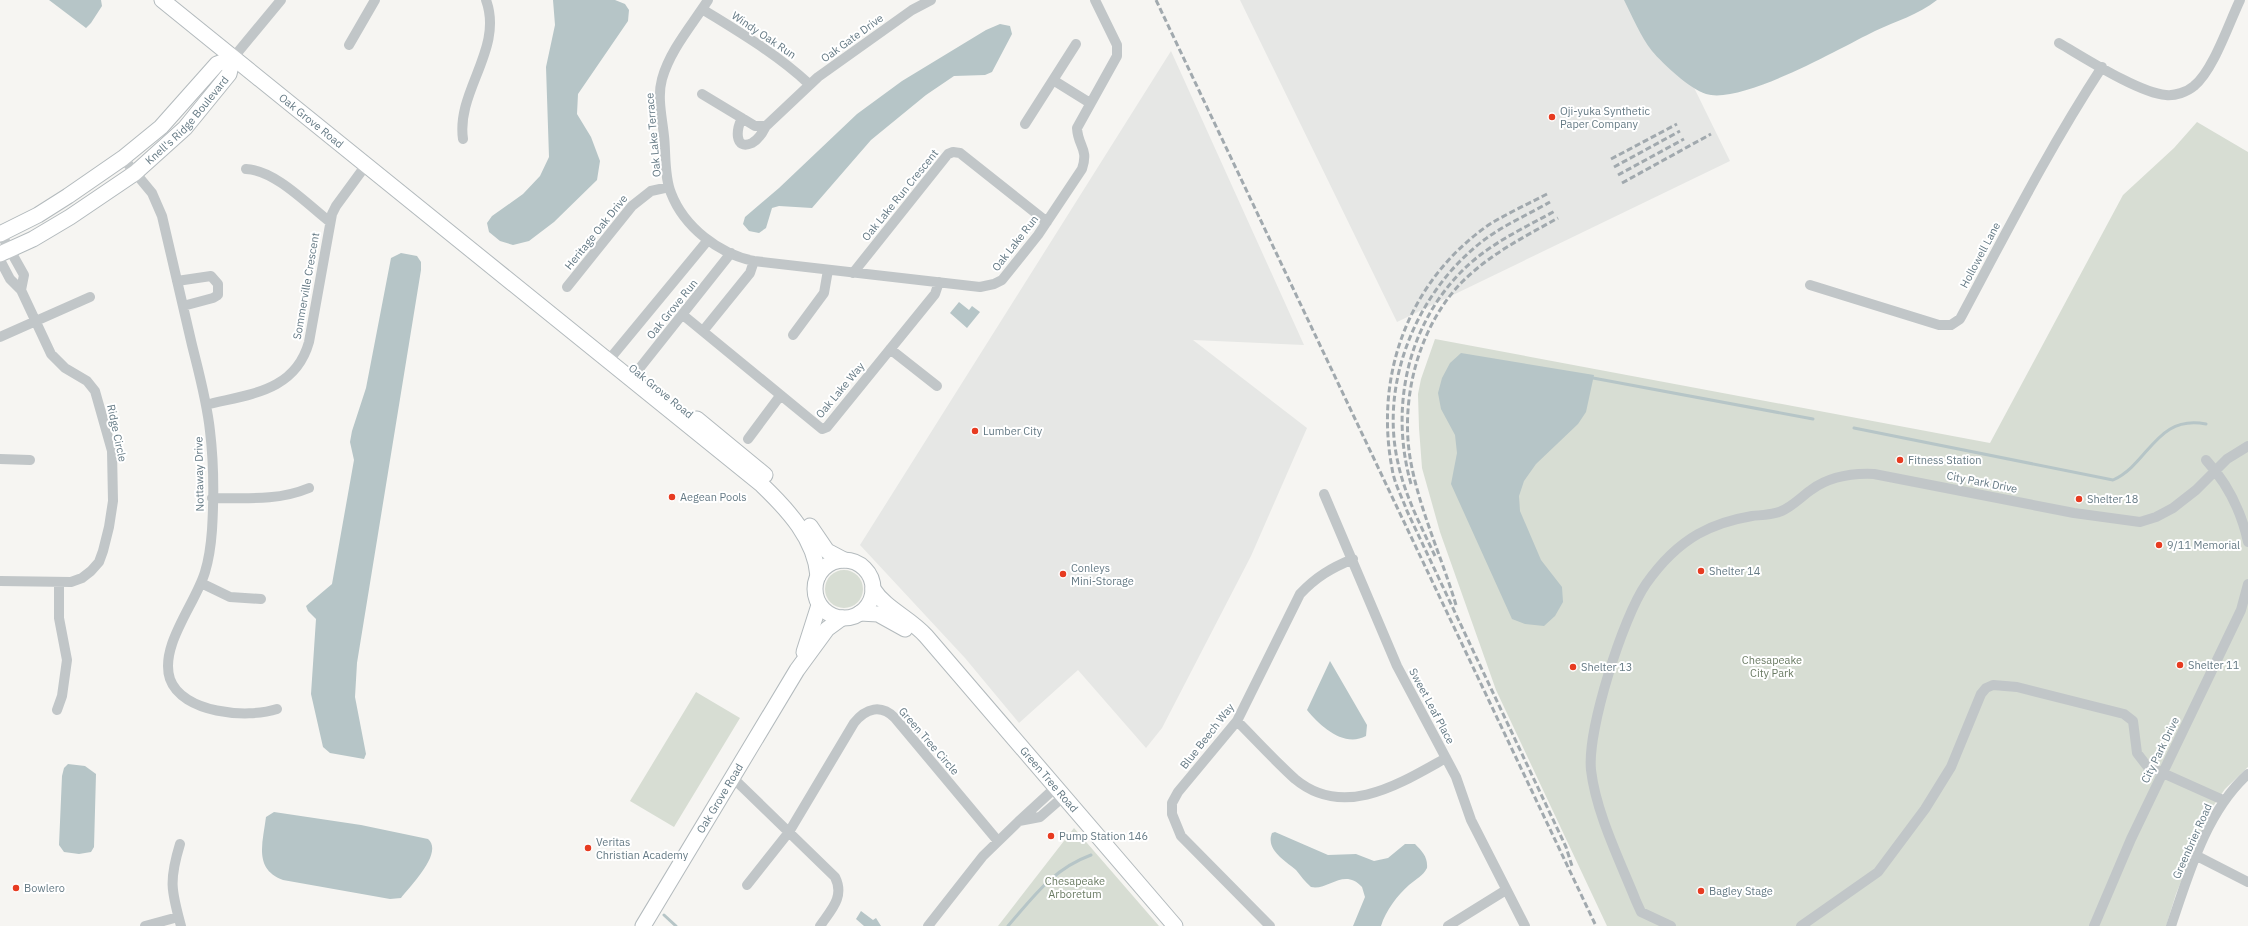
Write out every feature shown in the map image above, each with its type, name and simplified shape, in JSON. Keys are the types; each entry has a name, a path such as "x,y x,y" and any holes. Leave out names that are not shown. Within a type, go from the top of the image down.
{"street":[{"name":"Oak Grove Road","path":"162,0 461,240 481,259 765,475 796,507 828,551 844,560"},
{"path":"233,58 281,0"},
{"path":"349,45 375,0"},
{"path":"463,139 461,127 463,112 489,42 490,19 486,0"},
{"name":"Oak Gate Drive","path":"742,118 737,127 741,142 747,144 753,143 766,126 809,84 912,10 931,0"},
{"name":"Oak Lake Run","path":"731,254 754,261 980,287 997,283 1019,259 1047,222 1082,169 1085,160 1084,149 1080,143 1077,128 1090,103 1115,64 1118,51 1095,0"},
{"path":"2059,43 2102,67 2155,93 2167,96 2187,91 2195,86 2220,46 2240,0"},
{"name":"Windy Oak Run","path":"705,4 789,65 809,84"},
{"name":"Oak Lake Terrace","path":"705,4 670,60 661,84 660,100 669,187 677,206 686,219 708,240 731,254"},
{"path":"1025,124 1076,44"},
{"name":"Knell's Ridge Boulevard","path":"1,234 68,196 123,158 161,127 217,64 233,58"},
{"name":"Knell's Ridge Boulevard","path":"6,252 98,200 135,173 185,128 229,74 233,58"},
{"name":"Hollowell Lane","path":"1810,286 1939,325 1950,325 1960,319 2021,204 2083,96 2102,67"},
{"path":"1053,80 1090,103"},
{"path":"702,94 755,126 766,126"},
{"name":"Oak Lake Run Crescent","path":"853,273 948,154 953,152 960,154 1047,222"},
{"name":"Nottaway Drive","path":"123,158 157,202 162,216 206,405 213,461 210,550 201,583 172,644 168,660 170,680 177,691 193,703 245,714 257,714 277,709"},
{"name":"Sommerville Crescent","path":"206,405 249,395 272,387 290,374 302,359 308,342 330,222 336,206 366,165"},
{"path":"246,169 263,173 274,179 330,222"},
{"name":"Heritage Oak Drive","path":"567,287 632,206 651,191 669,187"},
{"name":"Ridge Circle","path":"1,234 6,252 24,275 21,290"},
{"name":"Oak Grove Run","path":"611,357 708,240"},
{"name":"Oak Grove Run","path":"634,375 731,254"},
{"name":"Ridge Circle","path":"0,260 10,280 21,290 51,354 65,368 87,381 95,391 112,451 113,501 109,527 99,562 82,578 71,582 0,581"},
{"path":"703,332 750,273 754,261"},
{"path":"793,335 824,293 828,270"},
{"path":"177,281 211,276 218,284 218,295 213,298 183,306"},
{"name":"Oak Lake Way","path":"683,315 817,427 824,428 935,294 939,282"},
{"path":"0,337 90,297"},
{"path":"890,349 938,386"},
{"name":"Oak Grove Road","path":"634,375 762,485 781,504 808,540 814,551 818,576"},
{"path":"748,439 780,396"},
{"name":"City Park Drive","path":"1671,926 1641,912 1608,829 1592,771 1591,755 1600,707 1623,632 1632,612 1646,584 1663,563 1696,535 1721,524 1784,510 1823,482 1844,475 1874,474 2074,513 2140,522 2156,517 2173,508 2196,490 2214,469 2227,458 2248,446"},
{"path":"0,459 30,460"},
{"path":"2206,460 2214,469 2237,505 2248,542"},
{"path":"212,498 273,498 294,494 309,488"},
{"name":"Sweet Leaf Place","path":"1324,494 1398,666 1456,777 1471,820 1524,926"},
{"name":"Blue Beech Way","path":"1270,926 1181,836 1172,814 1172,803 1178,792 1237,721 1300,594 1313,580 1329,569 1352,559"},
{"path":"844,560 854,562 866,570 871,579 873,589 869,603 860,613 842,618 828,613 820,604 815,593 818,576 829,564 844,560"},
{"path":"57,710 62,696 67,660 59,618 59,582"},
{"path":"201,583 230,597 261,599"},
{"name":"City Park Drive","path":"2094,926 2131,839 2241,610 2248,584"},
{"name":"Green Tree Road","path":"873,589 881,600 918,627 1059,793 1175,926"},
{"name":"Oak Grove Road","path":"797,670 820,604"},
{"name":"Green Tree Road","path":"860,613 884,616 939,652"},
{"name":"Oak Grove Road","path":"643,926 797,670 827,629 842,618"},
{"path":"1801,926 1878,872 1925,809 1951,766 1968,724 1986,688 1993,685 2017,687 2124,714 2133,721 2138,753 2141,761 2146,766 2224,800"},
{"name":"Green Tree Circle","path":"747,885 789,832 854,723 860,715 875,709 883,709 895,718 997,840"},
{"path":"1237,721 1296,780 1313,789 1333,796 1361,797 1378,793 1399,784 1446,758"},
{"name":"Greenbrier Road","path":"2171,926 2197,856 2224,800 2248,774"},
{"path":"733,778 821,862 839,885 838,899 820,926"},
{"path":"928,926 997,840 1019,821 1059,793"},
{"path":"145,926 180,921 171,882 172,870 180,844"},
{"path":"2197,856 2248,882"},
{"path":"1448,926 1506,890"}],"shaded area":[{"path":"49,0 101,0 102,6 86,28"},
{"path":"553,0 615,0 625,4 629,10 628,21 578,94 577,114 591,137 600,161 597,180 554,222 529,241 513,245 500,241 489,232 487,223 492,216 523,194 540,176 549,157 546,67 555,25"},
{"path":"1240,0 1651,0 1730,161 1397,322"},
{"path":"1624,0 1937,0 1915,14 1875,31 1791,73 1743,91 1722,95 1706,94 1692,87 1677,76 1652,51 1644,39"},
{"path":"1000,24 1010,26 1012,34 992,72 985,75 954,76 926,95 871,140 812,208 779,206 772,208 766,228 759,233 749,231 743,224 745,217 779,188 857,114 902,81 986,30"},
{"path":"1171,51 1304,345 1193,340 1307,428 1251,556 1162,728 1146,748 1078,670 1019,723 965,658 860,545"},
{"path":"401,253 417,256 421,262 421,270 357,663 355,697 366,754 364,759 330,753 323,747 311,694 316,619 308,611 306,606 332,584 354,460 350,442 352,431 366,388 391,258"},
{"path":"959,302 969,310 972,306 980,312 967,328 950,313"},
{"path":"1461,353 1594,375 1586,412 1578,424 1536,464 1524,481 1519,496 1520,511 1541,560 1562,587 1563,602 1555,616 1544,626 1525,624 1512,619 1451,484 1457,453 1455,435 1441,409 1438,393 1442,378 1450,363"},
{"path":"1330,661 1367,725 1366,736 1358,739 1349,739 1333,734 1307,710"},
{"path":"68,764 85,766 96,774 94,847 91,852 79,854 64,852 59,845 62,776 64,768"},
{"path":"274,812 361,825 428,839 432,845 432,852 429,861 418,878 401,898 390,899 283,880 267,869 262,854 266,817"},
{"path":"1275,832 1328,855 1356,854 1374,861 1388,858 1405,844 1415,844 1425,857 1427,868 1396,899 1386,914 1381,926 1353,926 1365,897 1362,887 1355,881 1342,879 1324,886 1311,887 1296,870 1282,859 1274,850 1271,845 1271,839 1272,833"},
{"path":"861,911 873,920 876,918 881,926 864,926 856,919"}],"green space":[{"name":"Chesapeake City Park","path":"2197,122 2248,152 2248,767 2225,789 2209,812 2176,894 2166,926 1607,926 1496,690 1440,532 1422,468 1418,394 1421,379 1435,339 1990,443 2123,195 2174,148"},
{"path":"840,570 848,570 858,575 862,582 862,596 858,603 848,608 840,608 830,603 828,600 825,593 825,585 830,575 833,573"},
{"path":"696,692 740,718 674,827 630,801"},
{"name":"Chesapeake Arboretum","path":"1074,828 1159,926 998,926"}],"waterway":[{"path":"1593,378 1813,419"},
{"path":"1854,428 2113,480 2125,473 2136,463 2154,442 2175,426 2189,423 2206,424"},
{"path":"1008,926 1045,884 1066,868 1091,855"},
{"path":"664,915 676,926"}],"railway":[{"path":"1156,0 1596,926"},
{"path":"1611,159 1677,124"},
{"path":"1614,167 1680,131"},
{"path":"1622,183 1711,134"},
{"path":"1618,175 1684,139"},
{"path":"1547,194 1490,224 1462,246 1438,272 1419,300 1404,331 1394,364 1388,398 1388,432 1393,474 1407,511 1566,847 1572,866"},
{"path":"1435,556 1414,511 1398,463 1394,432 1394,401 1399,370 1409,340 1423,311 1440,284 1461,261 1484,240 1550,202"},
{"path":"1411,484 1405,456 1402,428 1403,399 1415,344 1427,318 1442,294 1471,262 1505,238 1555,211"},
{"path":"1456,605 1420,499 1411,463 1408,439 1408,415 1410,390 1416,366 1423,343 1434,321 1447,300 1462,282 1496,254 1558,218"}],"place":[{"name":"Oji-yuka Synthetic Paper Company","path":"1552,117"},
{"name":"Lumber City","path":"975,431"},
{"name":"Fitness Station","path":"1900,460"},
{"name":"Aegean Pools","path":"672,497"},
{"name":"Shelter 18","path":"2079,499"},
{"name":"9/11 Memorial","path":"2159,545"},
{"name":"Shelter 14","path":"1701,571"},
{"name":"Conleys Mini-Storage","path":"1063,574"},
{"name":"Shelter 11","path":"2180,665"},
{"name":"Shelter 13","path":"1573,667"},
{"name":"Pump Station 146","path":"1051,836"},
{"name":"Veritas Christian Academy","path":"588,848"},
{"name":"Bowlero","path":"16,888"},
{"name":"Bagley Stage","path":"1701,891"}]}
